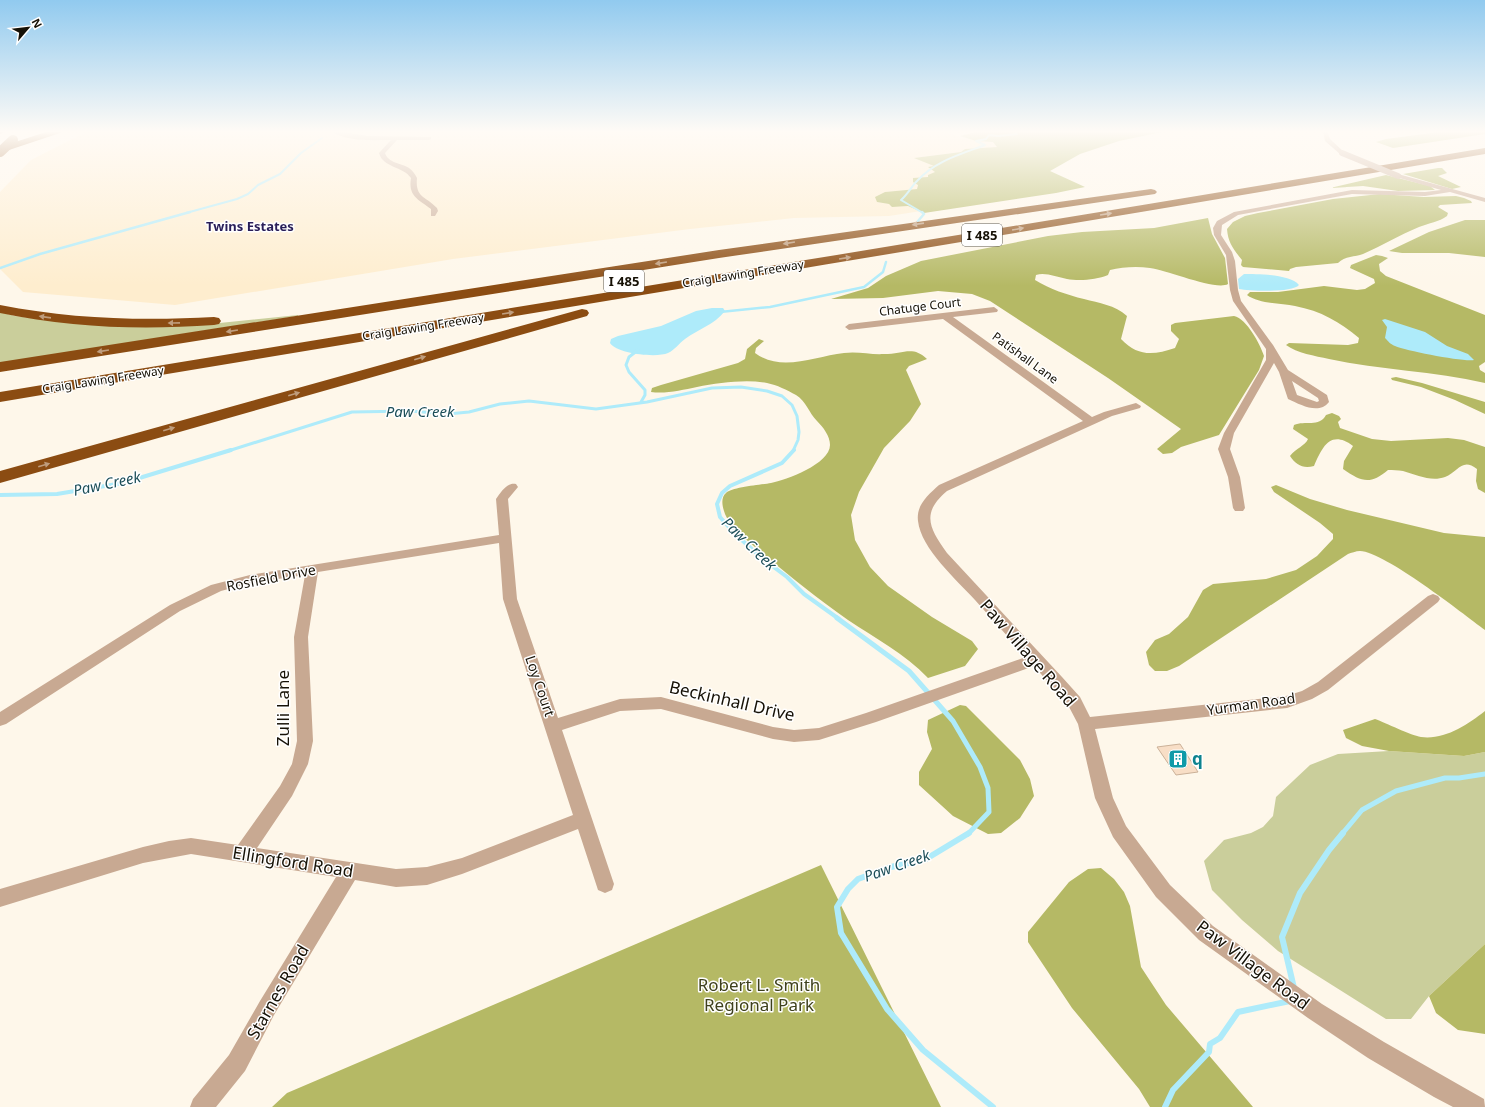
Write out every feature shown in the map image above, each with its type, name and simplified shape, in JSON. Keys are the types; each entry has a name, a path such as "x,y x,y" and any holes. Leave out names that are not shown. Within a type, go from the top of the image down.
{"highway":[{"name":"Craig Lawing Freeway","path":"253,340 1228,183"},
{"name":"Craig Lawing Freeway","path":"0,397 756,271 806,265 1296,183"},
{"path":"0,367 887,228 1163,190"},
{"path":"0,477 590,311 677,291 806,265"},
{"path":"0,309 64,320 128,323 189,322 260,317 521,282 574,277"},
{"path":"0,405 336,341"}],"street":[{"path":"413,183 412,189 415,194 434,208 435,211 433,215"},
{"path":"1420,183 1485,200"},
{"path":"1284,372 1233,294 1231,258 1225,246 1217,236 1216,229 1218,225 1226,218 1236,213 1346,192 1367,191 1425,194 1448,191"},
{"name":"Chatuge Court","path":"849,327 994,310"},
{"name":"Patishall Lane","path":"945,316 1090,421"},
{"path":"1240,508 1234,476 1224,449 1229,433 1271,360 1270,350"},
{"name":"Paw Village Road","path":"1136,406 1090,421 943,488 933,495 924,509 924,523 929,538 942,556 1074,701 1086,724 1104,798 1124,840 1163,891 1200,928 1259,973 1376,1050 1476,1107"},
{"name":"Loy Court","path":"512,487 502,499 510,600 553,726 582,820 604,884"},
{"name":"Rosfield Drive","path":"0,720 175,608 198,596 233,583 505,538"},
{"name":"Zulli Lane","path":"243,853 286,791 300,764 305,741 301,638 312,570"},
{"name":"Yurman Road","path":"1086,724 1287,702 1307,695 1323,686 1433,599"},
{"name":"Beckinhall Drive","path":"553,726 620,705 661,703 774,733 794,736 819,734 984,679 1037,659"},
{"name":"Ellingford Road","path":"0,898 143,854 191,846 396,878 427,876 462,866 582,820"},
{"name":"Starnes Road","path":"201,1107 237,1063 267,1008 350,872"}],"shaded area":[{"path":"9,183 920,183 917,189 885,192 877,202 889,204 892,207 908,206 921,211 889,216 794,218 690,229 453,259 175,305 23,292 0,269 0,192"}],"green space":[{"path":"914,183 1076,183 1085,187 1056,193 924,213 908,206 892,207 889,204 877,202 875,197 885,192 917,189 918,185"},
{"path":"1353,183 1417,183 1430,186 1435,190 1398,191 1363,186 1330,188"},
{"path":"1431,183 1452,183 1461,187 1452,189"},
{"path":"1380,194 1424,197 1456,196 1471,201 1472,203 1440,205 1438,207 1448,213 1444,218 1412,230 1363,254 1347,258 1338,263 1296,267 1290,269 1289,271 1243,267 1241,265 1242,260 1230,242 1227,229 1233,222 1245,216 1333,199"},
{"path":"1208,218 1212,234 1225,258 1228,284 1213,285 1150,268 1140,267 1110,270 1108,275 1093,279 1072,280 1040,274 1036,275 1035,280 1059,291 1107,305 1122,312 1127,316 1121,339 1127,345 1140,352 1153,353 1175,348 1179,339 1171,331 1171,325 1175,323 1234,316 1239,318 1248,327 1256,339 1264,356 1259,370 1219,435 1181,447 1172,453 1163,454 1157,449 1181,429 1108,378 990,301 972,294 938,291 883,298 831,299 868,288 886,276 921,261 1048,236 1082,232 1154,228"},
{"path":"1465,220 1485,220 1485,257 1449,253 1402,253 1389,251 1429,232"},
{"path":"1376,255 1388,258 1379,264 1380,271 1386,276 1485,315 1485,362 1479,366 1480,370 1485,373 1485,383 1446,376 1348,363 1318,357 1290,348 1286,345 1289,343 1348,345 1358,343 1359,338 1345,327 1322,314 1295,306 1264,302 1247,295 1250,292 1278,292 1324,286 1357,290 1365,289 1375,283 1374,279 1350,268 1351,265"},
{"path":"0,312 15,316 78,324 210,324 298,316 0,363"},
{"path":"759,339 764,341 756,348 755,353 765,359 776,362 799,362 849,353 891,354 907,351 917,352 927,359 909,366 906,370 921,404 910,421 884,448 859,492 851,515 855,540 870,567 888,586 932,617 972,641 978,649 965,666 928,678 910,661 848,620 794,579 740,534 730,523 723,509 722,501 726,493 740,488 778,481 796,475 815,465 823,459 828,452 830,442 826,432 805,404 796,395 767,383 750,381 732,382 674,391 651,392 652,388 661,385 738,363 745,359 747,349"},
{"path":"1396,377 1422,383 1485,402 1485,414 1455,400 1421,387 1392,380 1391,378"},
{"path":"1332,413 1339,416 1341,419 1338,422 1340,428 1372,439 1391,441 1448,438 1464,440 1485,447 1485,493 1478,489 1476,481 1477,469 1468,464 1460,467 1445,477 1434,479 1403,471 1388,470 1382,475 1371,480 1361,479 1343,469 1344,461 1353,446 1338,439 1333,440 1324,447 1314,466 1300,466 1290,456 1308,439 1293,429 1294,425 1316,423 1323,419 1326,415"},
{"path":"1276,485 1310,499 1347,510 1444,533 1485,537 1485,630 1423,584 1387,561 1372,554 1358,551 1348,554 1179,666 1167,671 1155,671 1149,665 1146,652 1155,640 1169,634 1188,617 1203,590 1213,584 1266,579 1296,570 1317,556 1333,539 1333,534 1320,523 1274,492 1271,487"},
{"path":"960,705 966,706 1020,760 1030,779 1034,796 1020,818 1001,833 988,834 953,816 919,785 919,772 932,749 927,732 928,720"},
{"path":"1485,711 1485,752 1464,756 1389,751 1362,746 1346,738 1343,730 1375,719 1416,736 1439,736 1447,734 1463,726"},
{"path":"1389,751 1464,756 1485,752 1485,944 1429,996 1411,1019 1386,1019 1278,951 1242,920 1212,890 1204,861 1224,840 1251,833 1263,827 1273,816 1276,797 1310,765 1338,754"},
{"name":"Robert L. Smith Regional Park","path":"821,865 941,1107 272,1107 287,1093"},
{"path":"1101,868 1114,879 1124,892 1130,906 1141,967 1166,1005 1253,1107 1150,1107 1139,1089 1072,1008 1028,942 1028,932 1069,882 1088,869"},
{"path":"1485,944 1485,1034 1458,1030 1436,1013 1429,996"}],"water":[{"path":"1244,274 1281,277 1295,281 1299,285 1295,288 1280,290 1261,291 1239,289 1238,279"},
{"path":"712,308 723,308 725,311 716,320 690,336 668,353 655,355 638,354 620,350 610,343 611,339 618,336 661,326 696,311"},
{"path":"1385,319 1425,332 1447,346 1468,354 1474,360 1435,356 1411,351 1393,345 1385,338 1387,327 1382,320"}],"building":[{"name":"q","path":"1180,744 1198,772 1176,775 1157,747"}],"waterway":[{"path":"186,213 237,199 248,194 263,183"},
{"path":"915,183 901,200 923,213"},
{"path":"0,268 40,254 190,212"},
{"path":"918,221 924,214 923,213"},
{"path":"720,312 770,307 864,287 883,272 886,262"},
{"path":"638,350 629,357 626,365 629,372 645,390 645,395 641,402"},
{"name":"Paw Creek","path":"228,451 352,412 411,411 448,414 469,412 500,404 529,401 596,409 647,402 712,388 741,387 767,391 782,396 792,405 797,416 799,432 798,440 793,451"},
{"name":"Paw Creek","path":"0,495 57,494 123,483 231,450"},
{"name":"Paw Creek","path":"794,450 782,463 730,486 722,493 717,504 720,517 735,534 763,559 787,577 804,594 839,619"},
{"name":"Paw Creek","path":"837,618 909,671 953,721 980,767 988,788 989,812 969,833"},
{"path":"1342,834 1362,810 1396,791 1445,778 1459,778 1485,774"},
{"name":"Paw Creek","path":"969,833 926,859 891,867 858,879 848,889 837,907 841,933 887,1009 923,1050 993,1107"},
{"path":"1294,988 1282,937 1300,893 1329,850 1343,833"},
{"path":"1165,1107 1173,1090 1209,1052 1210,1044 1220,1038 1238,1012 1290,1001"}],"place":[{"name":"q","path":"1178,759"}],"district":[{"name":"Twins Estates","path":"250,226"}]}
